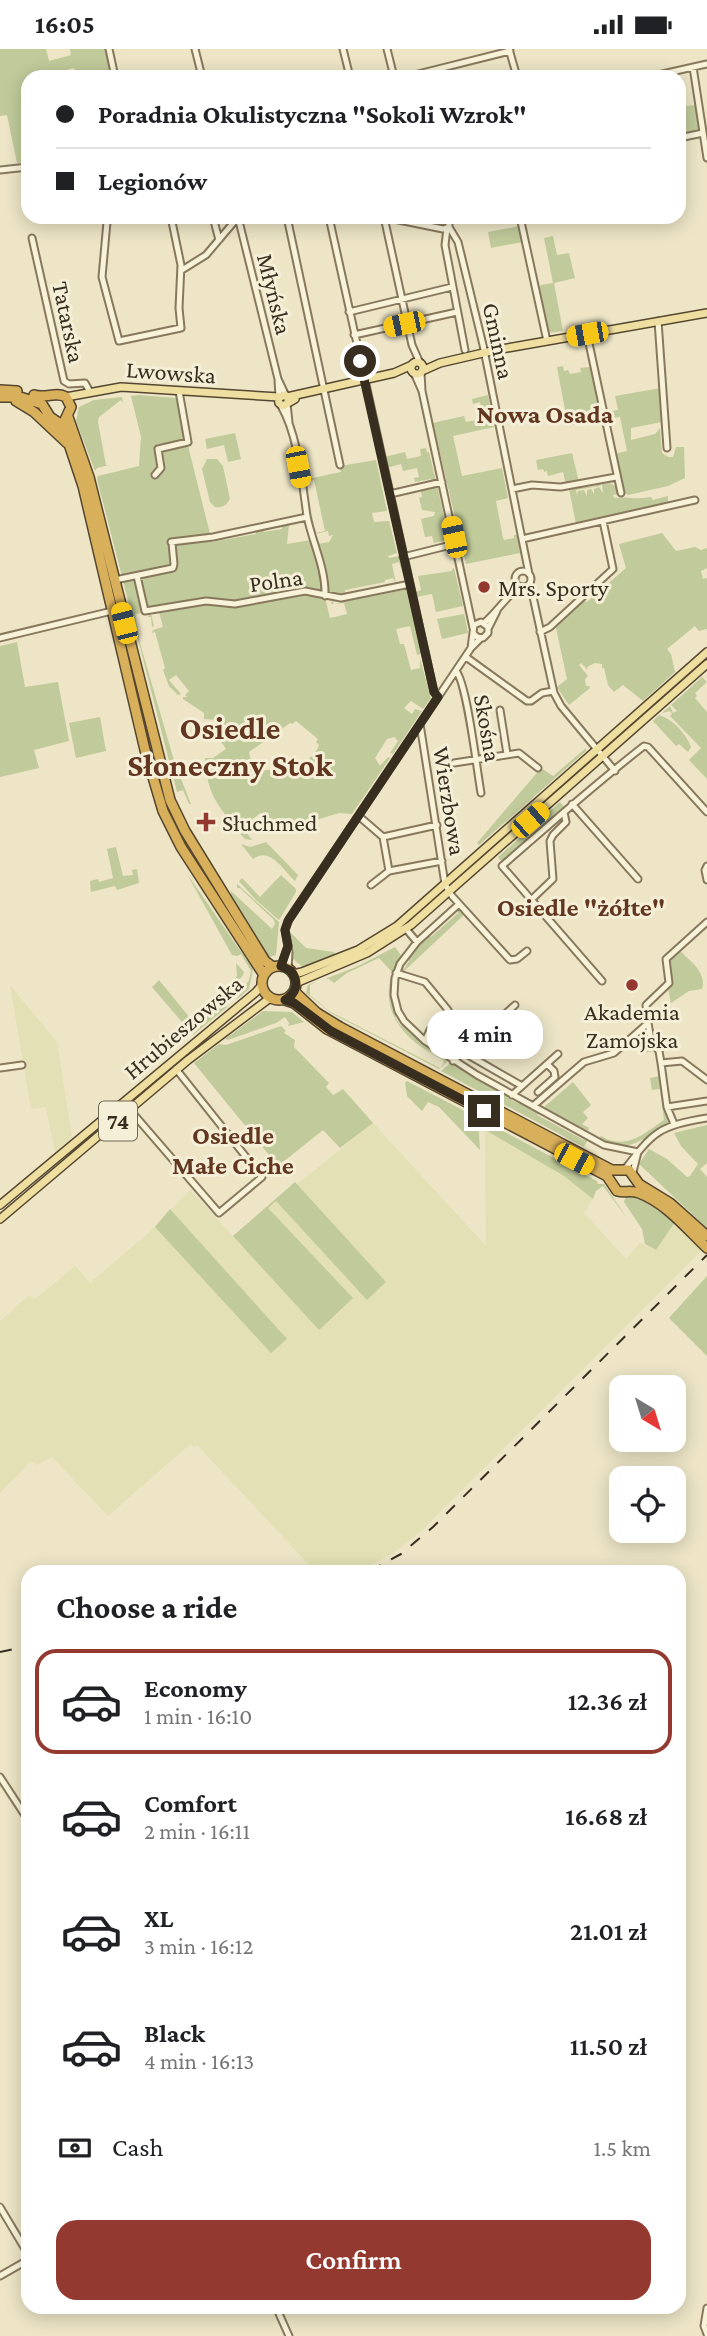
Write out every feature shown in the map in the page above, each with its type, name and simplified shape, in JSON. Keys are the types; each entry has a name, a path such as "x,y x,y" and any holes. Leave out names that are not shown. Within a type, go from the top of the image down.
{"highway":[{"path":"1,395 21,392 46,398 59,394 66,397 70,404 69,413 87,472 114,581 117,610"},
{"path":"1,395 40,403 50,417 63,427 83,486 117,610 158,776 163,811 175,838 264,975 262,985 265,993 271,998 294,1003 331,1031 607,1176 617,1191 637,1192 659,1204 707,1248"},
{"path":"1,395 31,409 58,432 70,447"},
{"path":"46,410 50,397"},
{"path":"57,421 63,421 69,413"},
{"path":"158,776 185,831 265,961 288,975 314,1011 606,1167 628,1173 641,1185 674,1206 707,1236"},
{"path":"264,975 288,975"},
{"path":"285,1000 288,975"},
{"path":"612,1182 628,1173"},
{"path":"628,1173 628,1192"}],"main road":[{"path":"284,401 308,393 485,353 707,314"},
{"name":"Lwowska","path":"66,397 121,387 284,401"},
{"name":"Lwowska","path":"69,413 75,402 90,392"},
{"name":"Lwowska","path":"251,397 263,396 284,401"},
{"path":"288,975 340,958 376,940 447,888 492,853 707,652"},
{"path":"288,975 362,955 406,929 447,888 601,752 707,664"},
{"name":"Hrubieszowska","path":"0,1205 262,985"},
{"name":"Hrubieszowska","path":"0,1219 176,1069 271,998"}],"street":[{"path":"109,49 114,70"},
{"path":"195,49 200,70"},
{"path":"342,49 348,70"},
{"path":"387,49 392,70"},
{"path":"434,70 510,50 515,70"},
{"path":"680,70 707,64"},
{"path":"693,67 707,158"},
{"path":"686,137 703,134"},
{"path":"0,170 21,168"},
{"path":"107,224 102,275 119,341 181,328 179,307 182,270 172,224"},
{"path":"215,224 219,240"},
{"path":"182,270 202,258 232,224"},
{"name":"Młyńska","path":"240,224 289,422 325,596"},
{"path":"289,224 340,464"},
{"path":"330,224 403,557 434,692 438,697"},
{"path":"386,224 473,630 475,636 481,638"},
{"path":"425,224 448,228 446,251 465,350"},
{"name":"Gminna","path":"448,224 448,228 458,242 485,353 522,538 525,572"},
{"path":"522,224 547,341"},
{"name":"Tatarska","path":"32,238 64,381 67,384 86,384 90,392"},
{"path":"349,312 452,287"},
{"path":"354,335 457,312"},
{"path":"658,321 667,448"},
{"path":"587,334 621,493"},
{"path":"263,396 273,392 278,381"},
{"path":"155,475 161,468 158,449 188,442 178,398 179,391"},
{"path":"512,489 532,485 561,487 616,477"},
{"path":"390,494 442,482"},
{"path":"522,538 695,500"},
{"path":"114,581 173,568 172,543 307,517"},
{"path":"540,632 555,623 613,569 603,521"},
{"path":"403,557 456,544"},
{"path":"473,630 484,625 497,611 507,597 517,574 525,572 524,586"},
{"name":"Polna","path":"137,576 145,611 206,601 235,604 305,591 341,598 410,584"},
{"path":"515,580 524,586 535,607 553,691 561,706 615,771"},
{"path":"507,597 524,586"},
{"path":"288,975 285,932 288,921 471,648 487,635 484,625 469,607"},
{"path":"0,638 117,610"},
{"path":"471,648 473,630"},
{"path":"466,657 527,701 543,692 553,691"},
{"name":"Skośna","path":"456,671 461,677 481,793"},
{"path":"500,711 507,754"},
{"name":"Wierzbowa","path":"420,724 447,888"},
{"path":"502,866 572,804 647,746 707,812"},
{"path":"454,763 520,753 538,768"},
{"path":"572,804 638,879"},
{"path":"531,900 553,879 550,841 566,822 564,812"},
{"path":"356,819 361,818 383,837 388,871"},
{"path":"383,837 437,825"},
{"path":"492,853 602,982"},
{"path":"371,885 388,871 442,861"},
{"path":"707,866 707,880"},
{"path":"447,888 510,960 517,960 527,951"},
{"path":"459,904 417,942 402,960 396,973 394,990 398,1011 408,1027 453,1061 533,1107 604,1145 638,1151"},
{"path":"674,1124 667,1107 659,1051 651,1040 646,1005 669,983 666,959 707,922"},
{"path":"406,929 417,942"},
{"path":"396,973 424,982 448,1010 430,1030 425,1041"},
{"path":"453,1061 515,1005"},
{"path":"533,1107 585,1061 617,1051 648,1023"},
{"path":"463,1052 522,1086"},
{"path":"512,1095 558,1054"},
{"path":"661,1063 682,1061 707,1080"},
{"path":"538,1092 555,1077 547,1063"},
{"path":"0,1068 22,1065"},
{"path":"130,1110 219,1213 262,1177 176,1069"},
{"path":"667,1107 707,1101"},
{"path":"628,1173 638,1151 655,1135 674,1124 707,1118"},
{"path":"0,1777 21,1809"},
{"path":"0,2207 21,2242"},
{"path":"0,2276 21,2264"},
{"path":"707,2308 704,2326 707,2334"},
{"path":"279,2314 289,2336"}],"shaded area":[{"path":"10,985 57,1042 72,1137 55,1152 46,1107 31,1109"},
{"path":"373,1123 486,1246 485,1130 564,1176 593,1199 584,1213 626,1259 640,1243 656,1250 675,1222 703,1249 423,1529 395,1552 371,1565 309,1565 197,1445 194,1447 190,1444 108,1516 52,1457 36,1465 31,1461 0,1493 0,1321 29,1295 34,1300 75,1266 90,1283 146,1235 190,1190 233,1236"}],"green space":[{"path":"0,49 46,49 49,61 71,55 70,49 107,49 112,70 21,70 21,163 17,163 7,115 0,116"},
{"path":"695,105 699,131 686,135 686,106"},
{"path":"519,226 522,242 491,248 488,232"},
{"path":"553,236 557,255 569,253 575,278 554,283 563,331 548,333 539,289 541,285 553,283 544,238"},
{"path":"563,366 564,371 568,370 570,374 581,372 580,368 590,367 601,419 568,426 557,367"},
{"path":"661,388 662,422 631,428 631,440 655,434 660,428 662,453 673,457 676,447 684,447 685,478 668,486 628,495 623,492 619,465 616,465 614,454 627,451 620,417 607,419 606,412 618,410 615,396"},
{"path":"488,395 494,427 453,436 462,476 502,468 508,498 496,501 503,538 514,538 514,535 517,535 520,553 466,564 433,423 464,416 466,422 476,420 477,425 484,424 480,402 473,404 472,399"},
{"path":"131,396 176,398 212,542 256,534 256,531 282,529 282,526 289,524 287,544 311,540 330,618 347,614 344,603 336,604 361,598 361,595 366,594 368,597 404,590 403,587 406,587 421,654 417,655 410,626 396,629 400,644 404,644 411,670 420,668 420,659 431,698 423,709 411,701 404,708 412,714 415,709 422,711 393,754 390,753 398,741 394,737 387,739 375,758 380,766 390,758 352,814 339,813 274,833 261,813 242,826 252,840 245,839 237,831 239,829 230,816 227,817 217,803 209,783 205,758 213,758 226,749 217,736 217,720 204,719 204,713 183,699 189,691 176,675 169,680 181,694 178,695 169,686 155,632 152,633 153,630 163,627 159,612 151,614 152,627 151,617 148,617 151,612 135,614 140,643 175,764 191,804 183,790 177,792 97,479 98,476 139,466 141,437","holes":["296,721 318,739 316,742 319,745 315,753 302,763 259,771 252,766 249,752 290,723"]},
{"path":"122,397 123,403 121,400 99,417 106,465 109,465 95,471 76,421 79,407 94,400"},
{"path":"235,433 241,459 228,462 224,445 207,449 205,439"},
{"path":"426,448 436,481 432,482 431,479 415,482 414,478 419,477 417,468 403,471 401,464 386,468 384,457 405,452 407,459 421,456 420,449"},
{"path":"572,453 579,482 566,485 563,472 548,476 547,471 538,470 536,460"},
{"path":"207,459 217,459 223,466 230,499 222,507 215,507 210,502 202,469"},
{"path":"376,460 387,511 372,513 374,522 389,521 397,553 388,556 400,556 405,581 399,562 392,564 396,584 393,578 329,596 318,544 329,542 333,535 329,536 328,531 315,534 309,513 311,512 316,533 325,531 314,480 305,482 307,500 303,480 341,472 340,466"},
{"path":"602,482 600,486 576,490 577,495 578,491 584,490 587,496 587,490 591,489 594,494 594,489 599,487 603,493 602,484 610,483 615,486 618,494 613,495 614,498 651,497 653,500 668,496 668,502 576,524 569,489 596,486 596,483"},
{"path":"437,485 450,543 447,540 434,543 432,536 425,537 421,519 434,516 435,512 422,510 419,498 422,497 421,491 432,489"},
{"path":"662,533 676,551 695,547 701,550 707,548 707,568 701,571 703,579 707,578 707,629 699,631 695,626 667,649 671,654 675,672 643,701 623,685 614,692 608,685 602,664 595,663 587,667 588,670 581,663 579,665 588,676 585,679 586,686 590,688 569,705 557,687 567,679 556,628 552,628 582,600 587,602 626,568 619,544"},
{"path":"453,568 463,606 436,612 432,594 416,597 415,592 421,590 418,576 452,571"},
{"path":"464,614 468,633 442,639 437,619"},
{"path":"17,642 25,687 58,682 69,741 34,750 39,768 0,777 0,646"},
{"path":"702,677 707,682 695,693 695,698 707,712 707,779 689,760 701,748 670,716 670,711 662,713 670,706 673,713 677,711 671,705"},
{"path":"659,715 683,733 691,747 688,752 679,744 676,746 653,721"},
{"path":"100,717 106,751 76,758 69,723"},
{"path":"586,748 586,751 479,845 477,843 541,768 553,776"},
{"path":"560,802 565,808 504,861 500,860 498,857"},
{"path":"266,842 298,875 295,881 271,857 265,855 253,859 241,844 250,847"},
{"path":"116,847 123,876 133,875 132,870 137,869 139,883 117,890 115,886 91,892 90,881 98,879 99,882 113,878 107,849"},
{"path":"187,874 253,969 249,989 236,1000 249,980 251,971 241,954 232,955"},
{"path":"281,875 296,892 279,920 239,881 242,878 260,897"},
{"path":"237,884 279,922 276,955 266,958 231,897 231,891 272,929 274,920 237,888"},
{"path":"458,908 465,914 402,973 399,971 404,969 409,961 407,958 428,934 431,937 458,913"},
{"path":"290,932 306,948 334,952 335,955 303,967 293,959"},
{"path":"395,947 402,957 392,985 398,1015 395,1017 401,1026 432,1049 431,1052 435,1055 437,1052 449,1060 439,1069 331,1013 306,993 308,985 320,980 310,985 310,995 329,1011 440,1068 443,1060 430,1053 418,1044 399,1025 393,1014 389,1002 392,972 379,958 347,973 334,983 325,979"},
{"path":"679,950 700,972 703,983 702,989 689,991 671,1003 668,960"},
{"path":"236,963 244,972 243,975 222,1002 226,1007 232,1003 193,1035 152,987 159,980 195,1024 217,1006 237,976"},
{"path":"263,1011 292,1012 304,1022 288,1026 285,1017 276,1023 225,1039"},
{"path":"281,1026 286,1031 284,1033 295,1040 294,1047 329,1083 326,1087 333,1095 343,1089 373,1123 340,1148 323,1130 278,1166 194,1063 219,1044 226,1045"},
{"path":"638,1035 648,1041 655,1051 641,1053 636,1047 635,1049 629,1042 633,1039 641,1052 649,1047 637,1038"},
{"path":"656,1053 664,1109 668,1122 671,1122 636,1143 618,1146 608,1144 599,1138 601,1136 619,1142 627,1141 642,1135 664,1120 660,1089 652,1090 650,1078 659,1076"},
{"path":"452,1062 511,1097 511,1100 539,1112 537,1115 584,1140 586,1138 584,1147 441,1071"},
{"path":"407,1081 478,1118 480,1150 439,1107 428,1102 422,1111 407,1096"},
{"path":"573,1082 591,1105 583,1112 588,1118 582,1124 589,1128 588,1131 544,1107"},
{"path":"482,1120 597,1181 598,1184 604,1184 627,1218 603,1186 596,1191 593,1199 564,1176 482,1128"},
{"path":"707,1125 707,1163 700,1169 707,1177 707,1228 639,1164 649,1149 667,1159 687,1177 690,1176 698,1164 681,1146 674,1133"},
{"path":"295,1182 386,1282 367,1300 276,1201 268,1208 353,1298 319,1330 233,1236"},
{"path":"634,1194 653,1203 675,1222 656,1250 645,1244 642,1229 624,1202 626,1196"},
{"path":"170,1209 287,1339 271,1353 155,1227"},
{"path":"707,1276 707,1356 669,1318"}],"railway":[{"path":"381,1565 401,1554 433,1527 707,1255"},
{"path":"0,1652 21,1648"}],"place":[{"name":"Mrs. Sporty","path":"484,587"},
{"name":"Słuchmed","path":"206,822"},
{"name":"Akademia Zamojska","path":"632,985"}],"district":[{"name":"Nowa Osada","path":"545,414"},
{"name":"Osiedle Słoneczny Stok","path":"230,746"},
{"name":"Osiedle \"żółte\"","path":"581,907"},
{"name":"Osiedle Małe Ciche","path":"233,1150"}],"route":[{"path":"360,361 434,692 438,697 288,921 285,930 288,946 281,966 291,971 296,983 293,993 285,1000 294,1003 331,1031 484,1111"}]}
